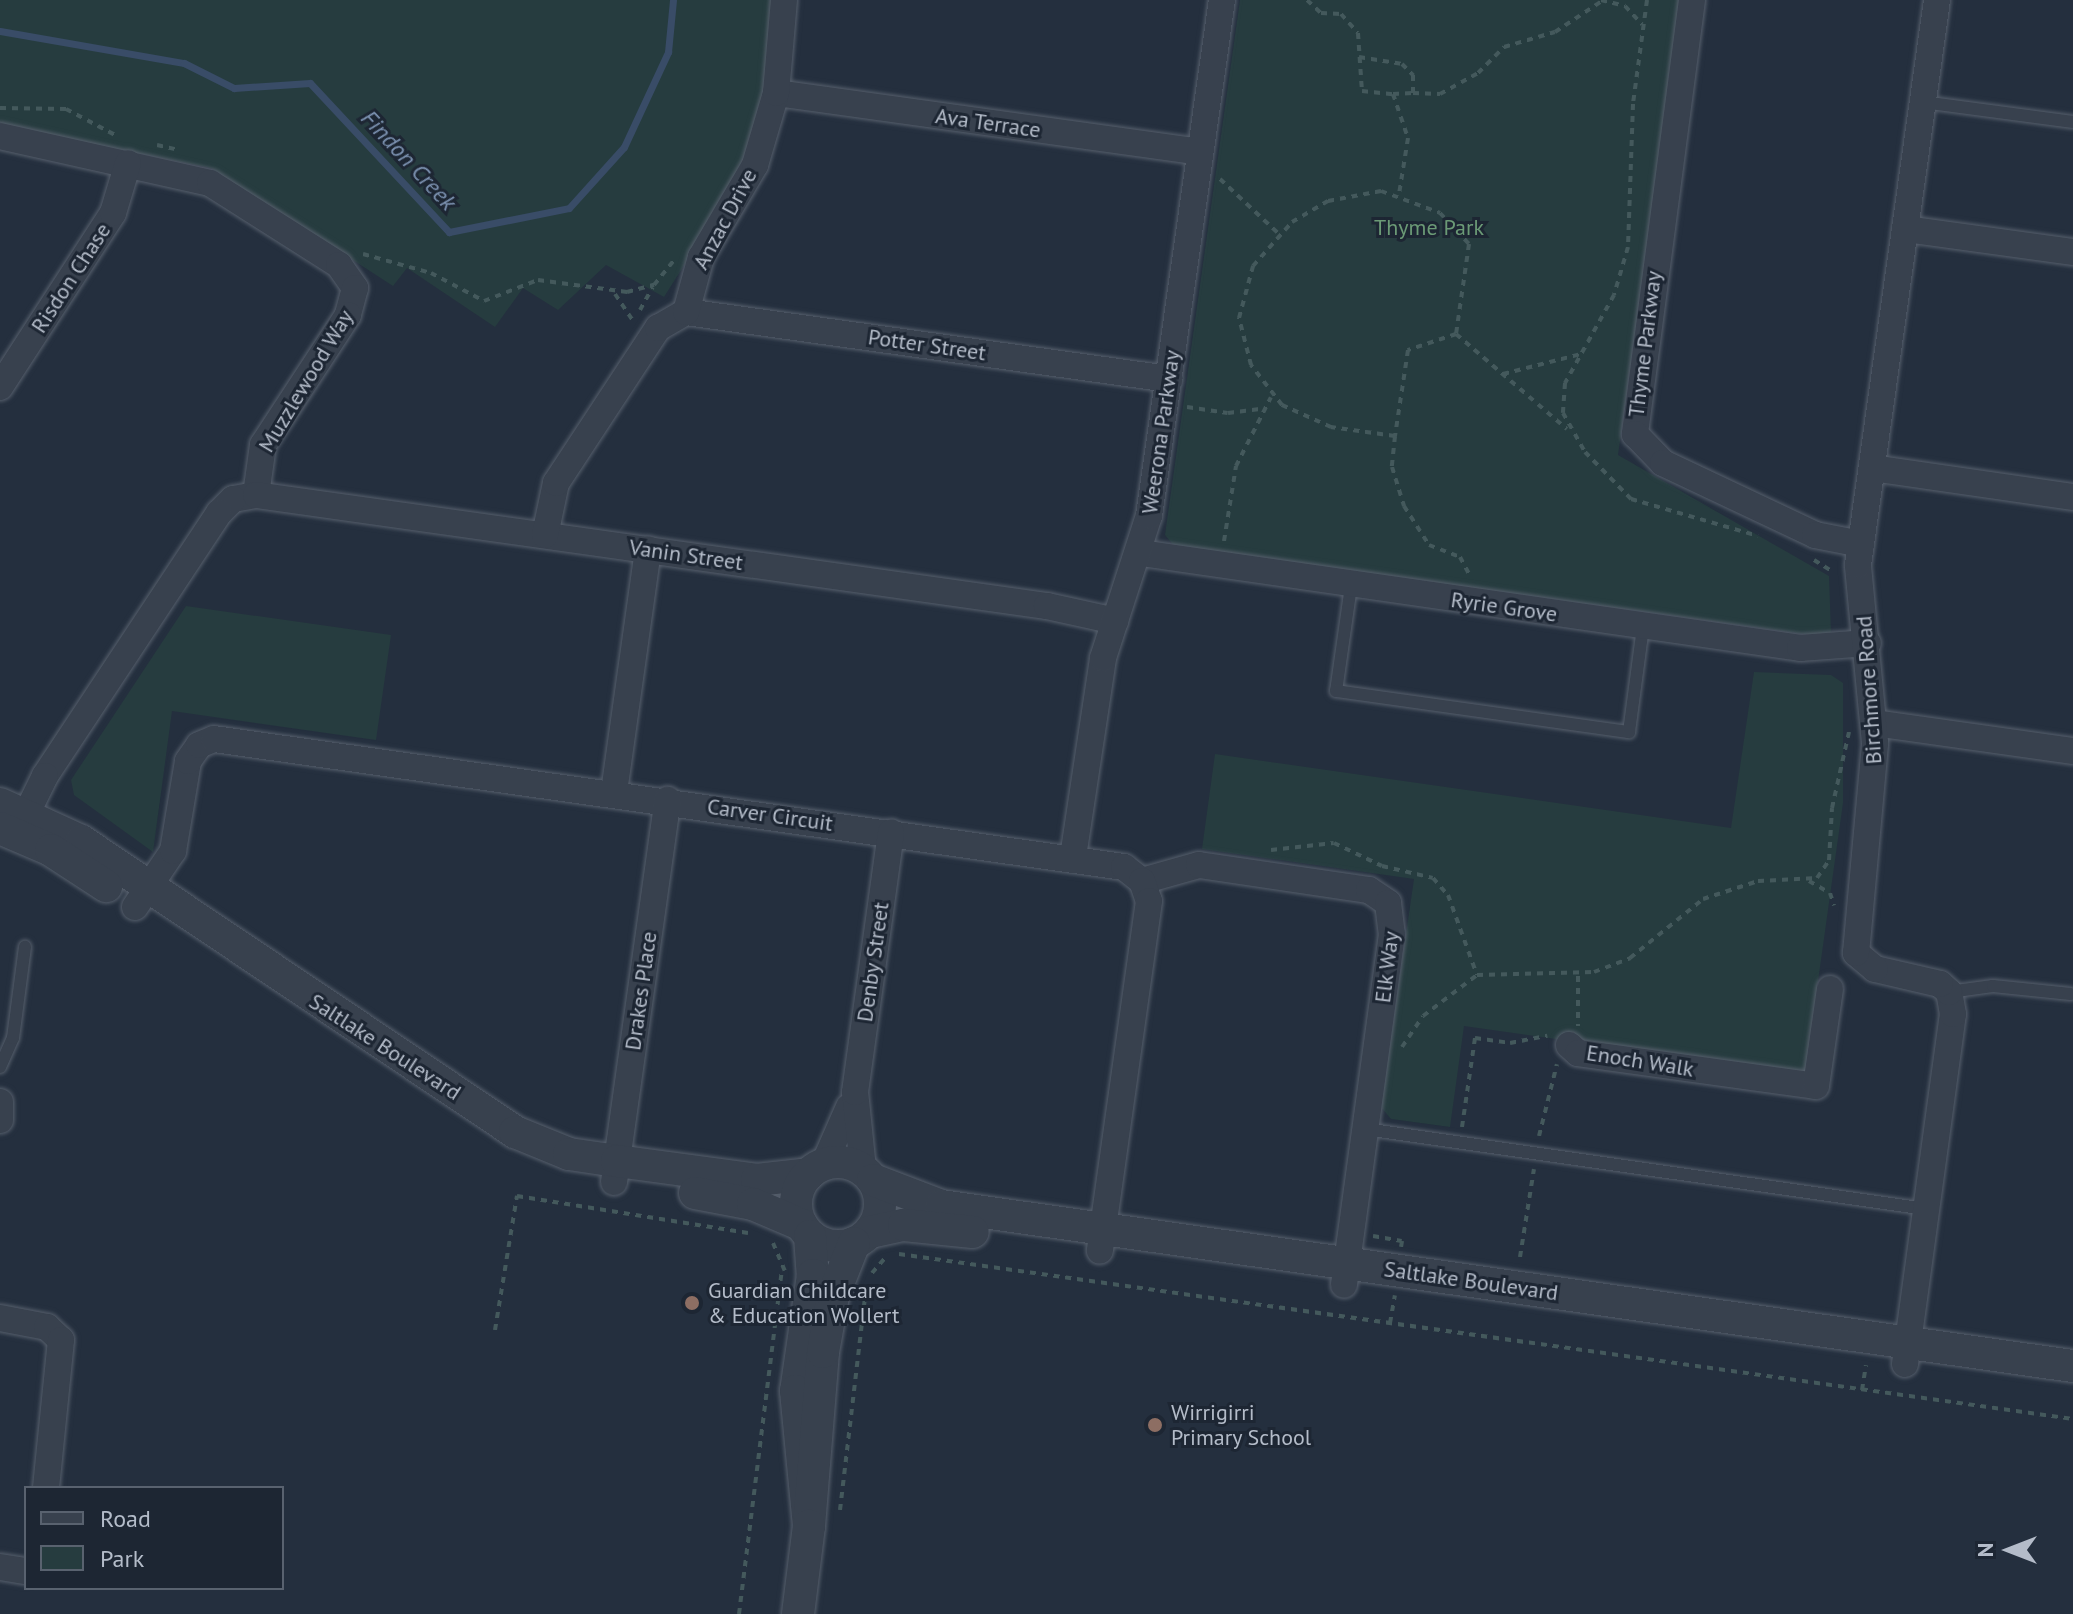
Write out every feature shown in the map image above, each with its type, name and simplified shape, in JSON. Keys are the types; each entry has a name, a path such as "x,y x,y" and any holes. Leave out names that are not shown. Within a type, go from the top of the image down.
{"street":[{"name":"Anzac Drive","path":"686,312 701,257 755,165 776,93 784,0"},
{"name":"Weerona Parkway","path":"1073,857 1103,658 1141,553 1222,0"},
{"name":"Thyme Parkway","path":"1692,0 1635,434 1650,455 1690,476 1815,535 1861,544"},
{"name":"Birchmore Road","path":"1937,0 1861,544 1874,723 1874,776 1857,910 1856,953 1866,966 1932,981 1949,992"},
{"name":"Ava Terrace","path":"776,93 1199,164"},
{"name":"Muzzlewood Way","path":"0,136 126,151 225,190 351,278 353,305 263,445 256,495"},
{"name":"Risdon Chase","path":"0,387 113,213 126,151"},
{"path":"1905,229 2073,252"},
{"name":"Potter Street","path":"686,312 1167,391"},
{"path":"545,535 562,472 658,328 686,312"},
{"path":"1872,468 2073,497"},
{"path":"11,820 219,513 233,499 256,495"},
{"name":"Vanin Street","path":"256,495 648,549 1115,621"},
{"path":"614,792 648,549"},
{"name":"Ryrie Grove","path":"1141,553 1351,586 1800,648 1868,643"},
{"path":"1874,723 2073,751"},
{"name":"Carver Circuit","path":"142,899 173,851 188,761 199,745 214,739 1073,857 1124,867 1142,881"},
{"name":"Drakes Place","path":"615,1172 668,800"},
{"name":"Saltlake Boulevard","path":"11,820 81,841 142,899 515,1132 615,1172 728,1198 806,1230"},
{"name":"Denby Street","path":"868,1175 855,1092 891,832"},
{"name":"Elk Way","path":"1142,881 1199,865 1351,886 1385,898 1392,934 1345,1274"},
{"path":"1102,1240 1149,901 1142,881"},
{"name":"Enoch Walk","path":"1569,1045 1578,1053 1816,1086 1830,989"},
{"path":"1906,1353 1951,1029 1949,992"},
{"name":"Denby Street","path":"816,1169 855,1092"},
{"path":"0,1102 0,1120"},
{"path":"798,1614 824,1522 825,1277 796,1198 816,1169 868,1175 880,1206 862,1238 825,1277"},
{"name":"Saltlake Boulevard","path":"615,1172 757,1180 816,1169"},
{"name":"Saltlake Boulevard","path":"868,1175 941,1206 1102,1240"},
{"name":"Saltlake Boulevard","path":"862,1238 922,1226 1102,1240 1906,1353 2073,1366"},
{"path":"806,1230 831,1246 862,1238"},
{"path":"0,1318 47,1327 61,1340 46,1486"},
{"name":"Saltlake Boulevard","path":"1906,1353 2073,1388"},
{"path":"0,1567 24,1571"}],"lane":[{"path":"1923,102 2073,122"},
{"path":"1351,586 1336,691 1629,732 1643,627"},
{"path":"0,1067 13,1038 25,947"},
{"path":"1949,992 1993,986 2071,994"},
{"path":"1365,1129 1926,1209"}],"path":[{"path":"1307,0 1321,13 1348,20 1360,40 1362,91 1393,94 1440,94 1478,73 1504,47 1555,32 1601,0 1625,6 1642,24"},
{"path":"1359,57 1408,67 1413,93"},
{"path":"1393,94 1408,138 1399,194"},
{"path":"0,108 66,109 126,151"},
{"path":"151,145 188,155"},
{"path":"1199,164 1232,185 1279,234"},
{"path":"1395,436 1313,422 1271,397 1245,350 1239,305 1253,266 1279,234 1328,201 1362,192 1399,194 1440,213 1468,239 1456,334"},
{"path":"356,250 383,264 431,273 484,301 538,280 615,294 654,285"},
{"path":"615,294 632,322 654,285 680,252"},
{"path":"1456,334 1568,430"},
{"path":"1456,334 1408,350 1395,436 1396,489 1429,545 1465,563 1468,602"},
{"path":"1503,374 1581,354"},
{"path":"1167,391 1228,413 1262,409"},
{"path":"1221,567 1236,466 1262,409 1271,397"},
{"path":"1809,881 1834,897 1834,906 1857,910"},
{"path":"1520,1257 1535,1153 1550,1087 1579,1024 1578,976"},
{"name":"Enoch Walk","path":"1460,1142 1475,1038 1510,1043 1534,1035 1569,1045"},
{"path":"495,1330 517,1196 765,1236 784,1257 825,1277 890,1253 2073,1419"},
{"path":"824,1522 825,1277"},
{"path":"739,1614 825,1277"}],"green space":[{"path":"0,0 777,0 771,76 747,166 664,297 606,265 558,310 523,288 495,327 407,268 393,286 211,168 0,126"},
{"name":"Thyme Park","path":"1240,0 1682,0 1618,455 1829,576 1831,633 1811,635 1174,546 1165,535"},
{"path":"186,606 391,635 376,740 172,711 153,852 74,795 71,780"},
{"path":"1754,672 1831,675 1843,683 1843,803 1805,1074 1464,1026 1450,1127 1391,1119 1381,1107 1414,879 1202,849 1215,754 1731,828"}],"waterway":[{"name":"Findon Creek","path":"0,31 184,63 234,88 310,83 449,232 569,208 624,147 668,52 673,0"}],"place":[{"name":"Guardian Childcare & Education Wollert","path":"692,1303"},
{"name":"Wirrigirri Primary School","path":"1155,1425"}]}
